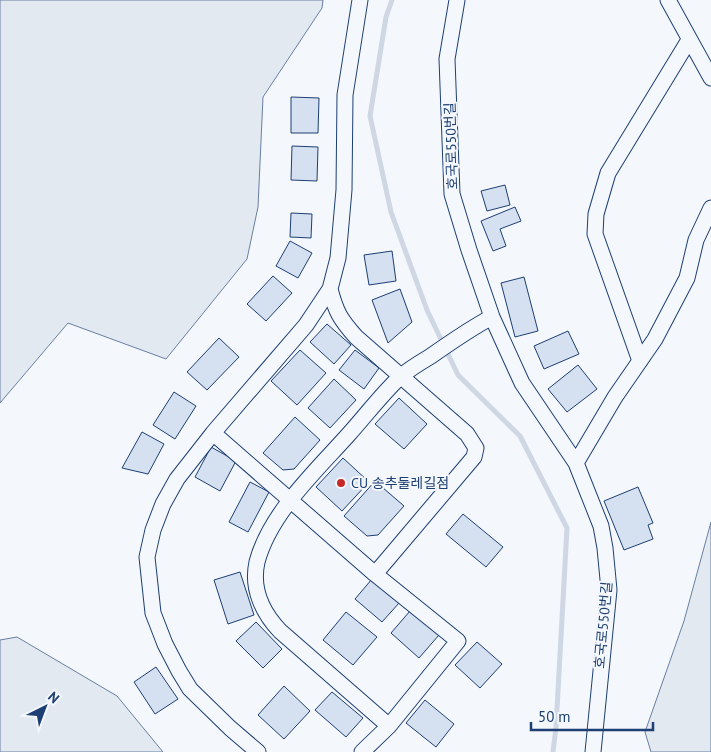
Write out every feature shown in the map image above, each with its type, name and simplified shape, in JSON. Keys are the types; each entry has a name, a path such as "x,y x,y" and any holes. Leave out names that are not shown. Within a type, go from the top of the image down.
{"street":[{"path":"258,752 190,689 179,671 165,644 153,613 147,557 153,530 163,504 177,479 212,433 306,325 330,289 338,258 344,190 345,95 360,0"},
{"name":"호국로550번길","path":"457,0 447,58 452,194 492,317 522,383 576,463 601,526 605,548 609,590 592,752"},
{"path":"668,0 711,78"},
{"path":"640,361 595,234 596,214 608,173 689,40"},
{"path":"576,463 615,397 655,338 686,278 696,240 711,208"},
{"path":"330,289 341,320 356,337 467,434 475,444 476,451 474,457 375,574"},
{"path":"389,726 280,631 269,619 261,605 256,582 257,562 269,531 291,500 401,376 477,324 492,317"},
{"path":"212,433 375,574 458,641 389,726 362,752"}],"shaded area":[{"path":"0,0 323,0 322,8 263,97 258,207 247,259 166,359 68,323 0,403"},
{"path":"711,522 711,752 651,752 645,732 684,621"},
{"path":"17,637 117,696 163,752 0,752 0,640"}],"building":[{"path":"291,97 319,98 318,133 291,133"},
{"path":"292,146 318,147 317,181 291,180"},
{"path":"505,185 510,205 487,211 481,191"},
{"path":"515,207 521,221 500,229 506,246 493,251 481,221"},
{"path":"291,213 312,214 311,238 290,237"},
{"path":"290,241 312,253 298,278 276,266"},
{"path":"392,251 396,281 369,285 364,255"},
{"path":"273,276 292,293 266,321 247,304"},
{"path":"524,277 538,331 515,337 501,283"},
{"path":"400,289 412,322 388,343 372,300"},
{"path":"327,324 351,345 334,364 310,342"},
{"path":"568,331 579,354 544,369 534,346"},
{"path":"219,338 239,357 207,390 187,372"},
{"path":"300,350 326,373 297,405 271,381"},
{"path":"355,350 379,368 364,389 339,370"},
{"path":"578,365 597,389 567,412 548,389"},
{"path":"334,379 356,400 330,428 308,408"},
{"path":"174,392 196,406 175,439 153,425"},
{"path":"399,398 427,424 404,449 375,424"},
{"path":"295,417 320,440 294,469 283,470 263,453"},
{"path":"142,432 164,444 148,474 122,468"},
{"path":"211,447 236,461 220,491 195,477"},
{"path":"343,458 369,482 342,511 316,487"},
{"path":"375,481 404,506 378,535 367,536 344,516"},
{"path":"250,482 269,492 248,532 229,522"},
{"path":"638,487 653,523 648,525 653,539 624,550 604,501"},
{"path":"463,514 503,547 486,567 446,534"},
{"path":"240,572 254,615 228,624 214,580"},
{"path":"372,579 399,603 382,622 355,599"},
{"path":"410,611 439,635 419,658 391,633"},
{"path":"346,612 377,637 353,665 323,640"},
{"path":"256,622 282,649 263,668 236,641"},
{"path":"477,642 502,664 480,688 455,665"},
{"path":"156,667 178,699 155,714 134,682"},
{"path":"284,686 310,711 284,739 258,715"},
{"path":"332,692 363,718 346,737 315,710"},
{"path":"425,700 454,724 436,747 406,723"}],"waterway":[{"path":"392,0 386,17 370,116 391,212 427,310 458,375 520,436 567,528 553,752"}],"place":[{"name":"CU 송추둘레길점","path":"341,483"}]}
